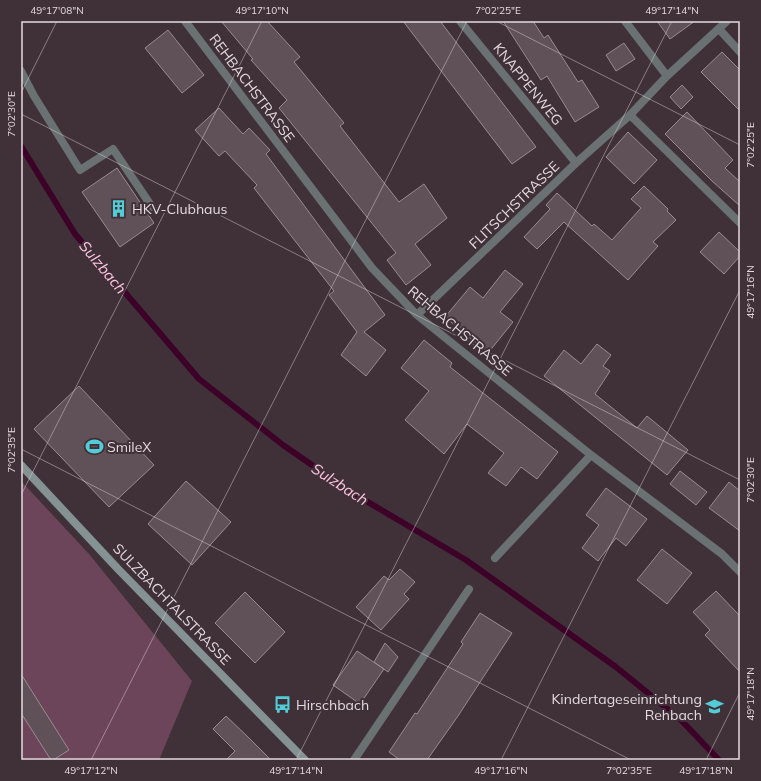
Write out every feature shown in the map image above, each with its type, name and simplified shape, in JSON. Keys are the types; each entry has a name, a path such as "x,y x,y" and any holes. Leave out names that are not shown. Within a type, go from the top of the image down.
{"main road":[{"name":"SULZBACHTALSTRASSE","path":"21,465 118,569 305,760"}],"street":[{"name":"REHBACHSTRASSE","path":"185,21 372,268 417,315 591,455 722,554 740,572"},
{"name":"KNAPPENWEG","path":"460,21 576,164"},
{"path":"625,21 668,76"},
{"name":"FLITSCHSTRASSE","path":"417,315 576,164 630,115 668,76 728,21"},
{"path":"719,29 740,52"},
{"path":"21,71 34,96 80,170 112,148 152,207"},
{"path":"630,115 740,223"},
{"path":"495,558 591,455"},
{"path":"354,760 469,589"}],"shaded area":[{"path":"21,481 89,554 192,681 159,760 21,760"}],"building":[{"path":"221,21 267,21 300,57 294,62 344,123 340,126 399,202 424,184 447,218 415,244 431,265 406,285 387,260 396,253 279,108 287,100 251,60 253,59"},
{"path":"403,21 440,21 536,147 512,164"},
{"path":"503,21 533,21 544,38 548,35 578,82 582,80 599,107 575,122 547,76 541,80"},
{"path":"657,21 695,21 670,39"},
{"path":"168,30 204,75 182,93 145,48"},
{"path":"624,43 635,59 616,71 606,55"},
{"path":"722,52 740,70 740,111 701,72"},
{"path":"682,85 693,97 681,109 670,97"},
{"path":"219,108 243,134 249,128 270,150 266,154 385,315 364,332 386,350 366,376 341,355 357,332 329,295 334,291 254,188 257,185 225,151 219,156 195,130"},
{"path":"687,112 733,160 725,168 740,182 740,206 712,181 665,134"},
{"path":"628,132 657,160 634,184 606,157"},
{"name":"HKV-Clubhaus","path":"117,168 154,223 120,247 82,192"},
{"path":"644,186 668,209 667,211 676,220 653,242 658,246 628,280 564,222 537,249 524,237 550,209 546,205 557,193 592,226 594,224 612,240 641,208 631,199"},
{"path":"719,232 740,252 740,256 724,274 700,252"},
{"path":"505,270 523,284 500,312 513,322 488,353 445,317 470,287 483,298"},
{"path":"424,340 452,363 450,367 558,452 537,479 521,467 506,486 488,473 504,453 467,424 444,454 405,420 429,391 401,368"},
{"path":"597,344 611,355 603,366 610,371 595,394 637,428 647,416 688,450 667,475 544,376 564,350 581,364"},
{"name":"SmileX","path":"79,386 154,465 109,507 34,429"},
{"path":"680,471 707,492 696,505 670,484"},
{"path":"186,481 231,522 192,565 148,524"},
{"path":"729,482 740,491 740,531 709,508"},
{"path":"606,488 647,519 626,546 616,538 598,561 582,548 599,525 586,515"},
{"path":"662,549 692,573 667,604 637,580"},
{"path":"400,569 415,582 404,594 409,599 381,630 356,607 384,576 389,580"},
{"path":"716,591 740,616 740,672 705,635 710,630 693,612"},
{"path":"245,592 285,632 255,663 215,623"},
{"path":"480,613 512,633 458,716 427,760 400,760 389,752 415,713 417,714 463,644 461,642"},
{"path":"385,643 398,657 388,672 374,662"},
{"path":"357,651 384,669 360,704 333,685"},
{"path":"21,674 69,750 53,760 51,760 21,713"},
{"path":"226,716 271,760 226,760 235,751 213,729"}],"waterway":[{"name":"Sulzbach","path":"21,146 75,234 199,379 283,445 351,492 466,560 616,667 681,720 719,760"}],"place":[{"name":"HKV-Clubhaus","path":"119,209"},
{"name":"SmileX","path":"94,447"},
{"name":"Hirschbach","path":"283,705"},
{"name":"Kindertageseinrichtung Rehbach","path":"715,707"}]}
